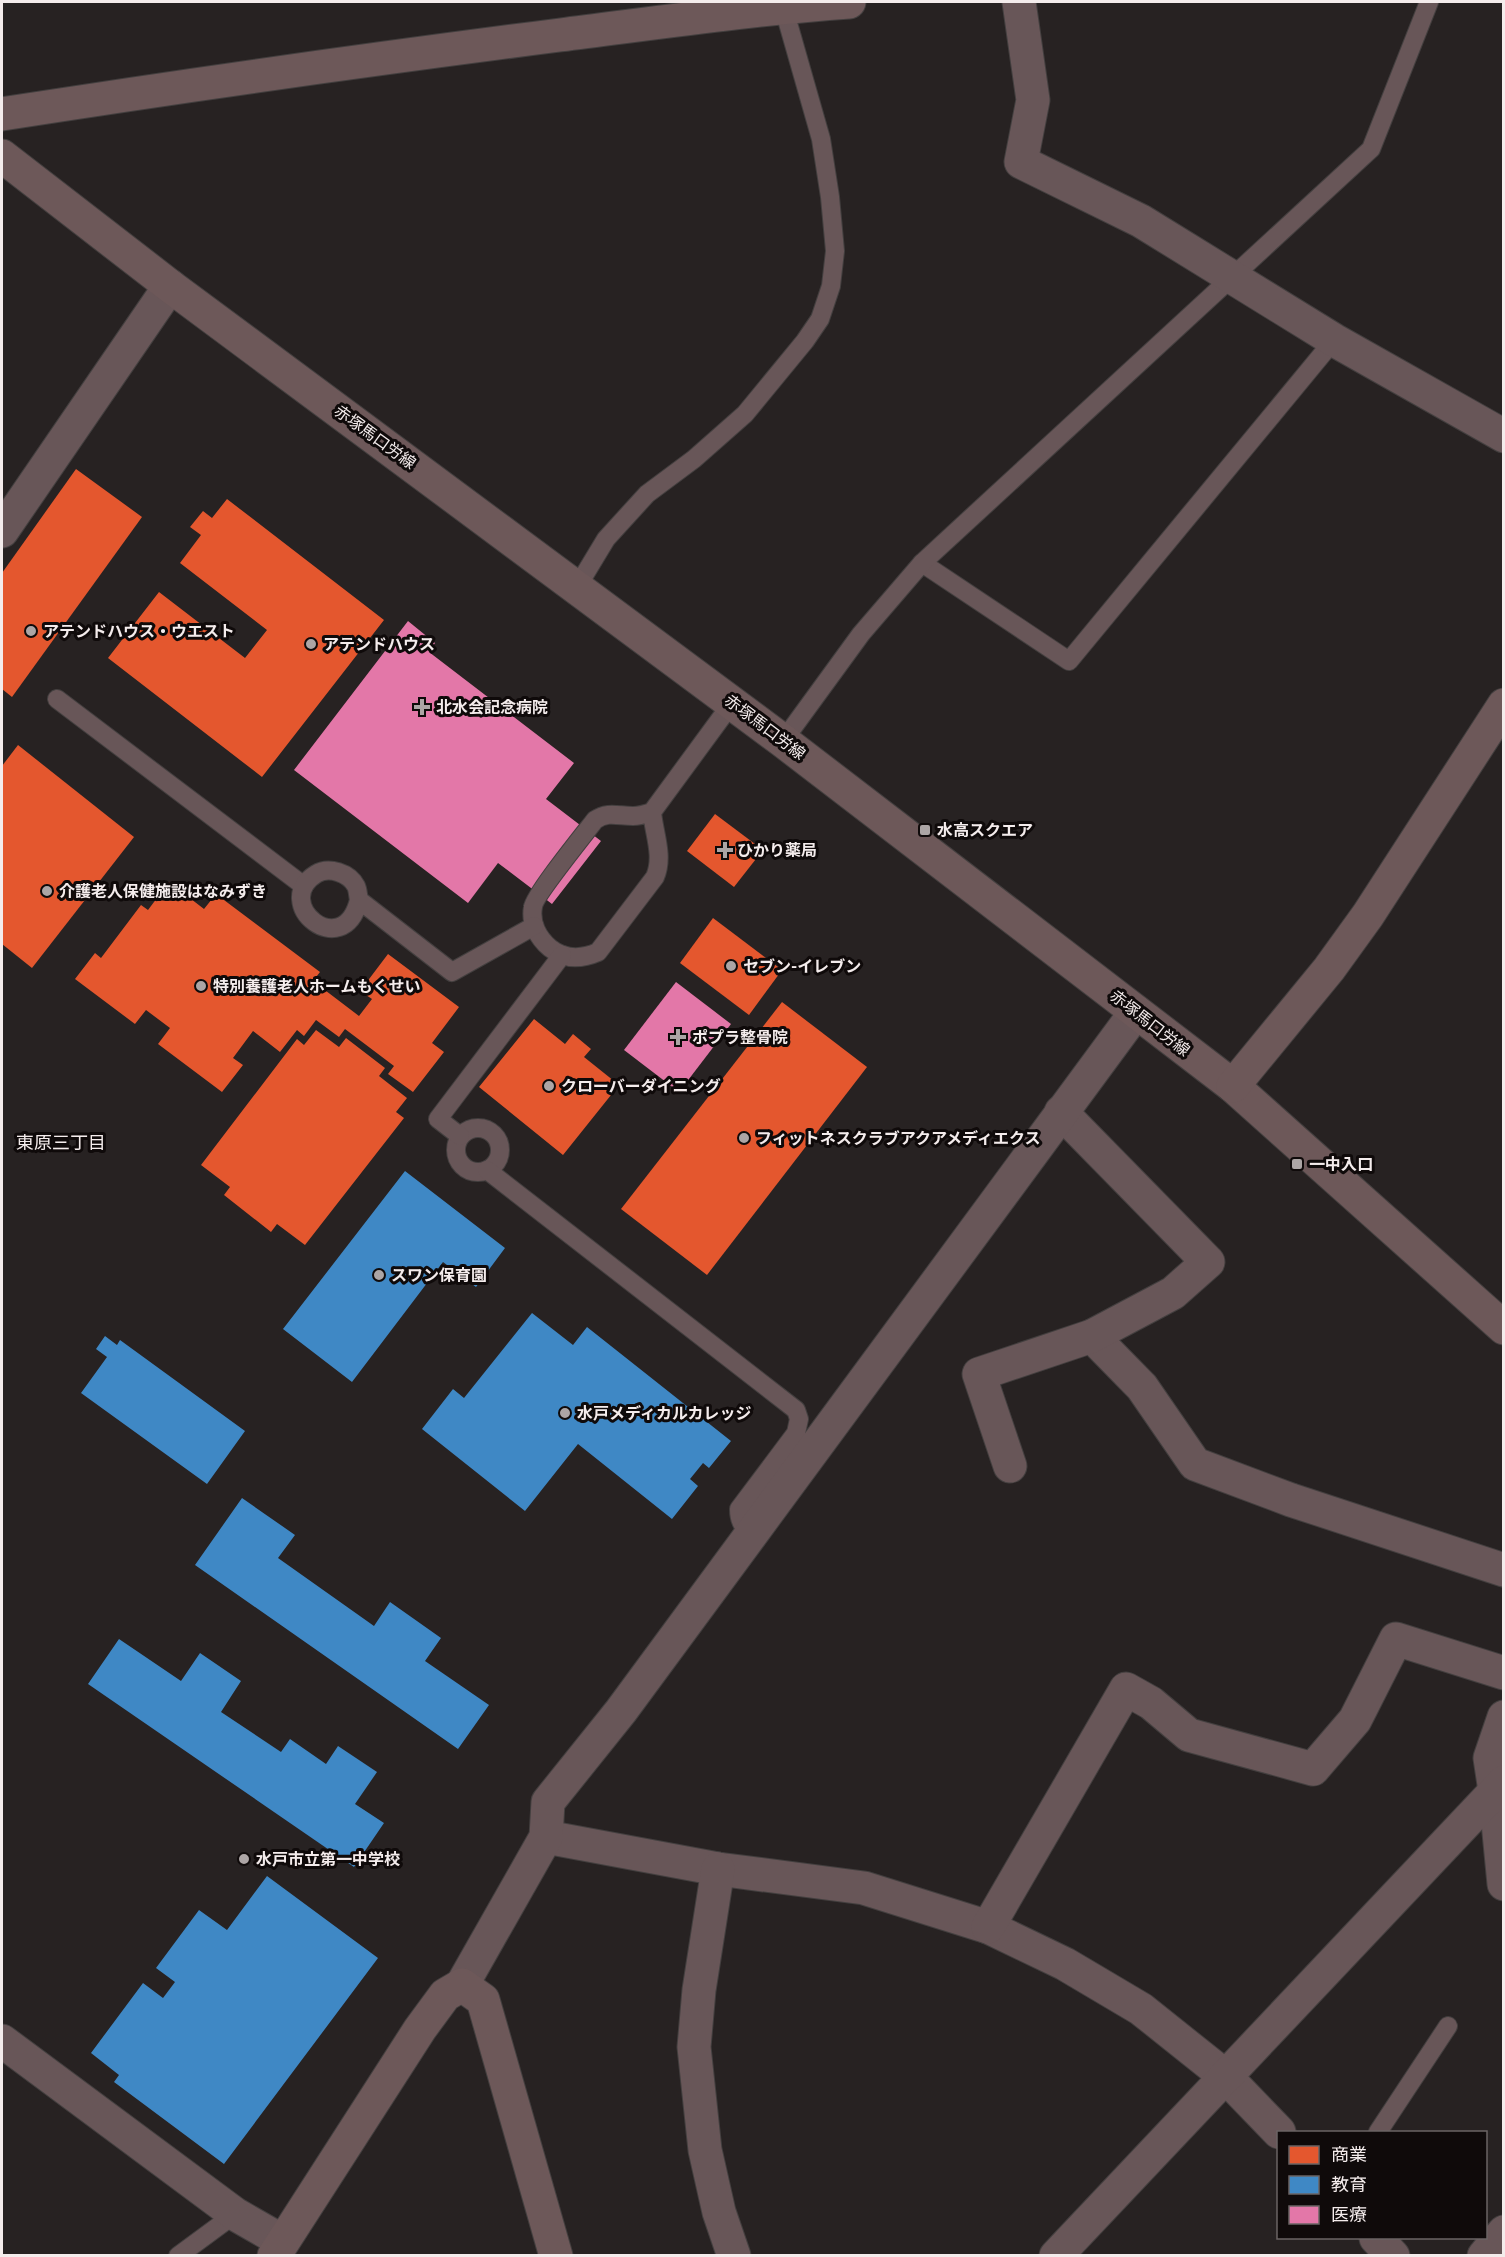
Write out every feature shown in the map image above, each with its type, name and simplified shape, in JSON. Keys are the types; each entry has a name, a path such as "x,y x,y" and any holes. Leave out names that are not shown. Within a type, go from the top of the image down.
{"street":[{"path":"2,114 192,85 783,4 849,2"},
{"path":"1019,2 1033,100 1021,162 1141,221 1334,340 1503,436"},
{"name":"赤塚馬口労線","path":"4,163 783,741 1233,1086 1503,1328"},
{"path":"2,531 170,286"},
{"path":"1233,1086 1329,969 1368,915 1503,705"},
{"path":"2,2041 278,2248 420,2029 445,1995 462,1985 546,1837 548,1802 621,1711 1136,1012"},
{"path":"1010,1466 979,1374 1092,1336 1173,1293 1208,1262 1061,1112"},
{"path":"1092,1336 1142,1387 1195,1464 1291,1500 1503,1570"},
{"path":"988,1928 1126,1689 1151,1703 1189,1735 1312,1769 1355,1720 1396,1639 1503,1673"},
{"path":"1503,1717 1490,1758 1499,1787 1503,1884"},
{"path":"1056,2256 1499,1787"},
{"path":"546,1837 718,1869 864,1888 988,1928 1065,1964 1141,2009 1225,2076 1277,2131"},
{"path":"718,1869 699,1990 694,2047 705,2150 719,2212 734,2256"},
{"path":"462,1985 483,2000 556,2256"},
{"path":"1484,2256 1503,2232"},
{"path":"1377,2239 1393,2256"}],"lane":[{"path":"783,741 861,634 922,563 1371,149 1429,2"},
{"path":"577,587 606,538 647,494 694,459 745,414 805,341 819,319 831,286 835,251 821,139 783,4"},
{"path":"922,563 1069,661 1334,340"},
{"path":"57,699 304,886"},
{"path":"652,812 653,830 660,858 655,877 598,952 585,957 562,955 550,948 539,937 534,926 533,904 595,820 611,813 636,817 652,812 732,703"},
{"path":"334,871 347,876 356,886 359,900 356,914 346,924 333,928 319,926 308,918 302,905 304,886 310,878 320,872 334,871"},
{"path":"359,900 452,972 534,926"},
{"path":"460,1136 438,1119 562,955"},
{"path":"478,1128 488,1130 500,1145 500,1155 496,1164 478,1173 460,1164 456,1155 456,1145 460,1136 468,1130 478,1128"},
{"path":"488,1170 796,1410 799,1419 795,1433 739,1509 742,1525 752,1534"},
{"path":"1379,2131 1448,2026"},
{"path":"178,2256 234,2214"}],"building: 商業":[{"name":"アテンドハウス・ウエスト","path":"76,469 142,517 12,697 2,689 2,573"},
{"name":"アテンドハウス","path":"227,499 384,620 262,777 108,658 159,592 245,658 267,630 180,563 201,535 190,527 203,511 212,518"},
{"name":"介護老人保健施設はなみずき","path":"18,745 134,837 32,968 2,944 2,766"},
{"name":"ひかり薬局","path":"715,814 763,850 734,887 687,851"},
{"name":"特別養護老人ホームもくせい","path":"169,882 204,909 216,894 320,972 313,981 359,1016 372,999 360,991 388,954 459,1007 432,1043 444,1052 413,1092 388,1074 394,1066 345,1029 339,1037 316,1020 304,1036 297,1030 280,1052 253,1031 233,1058 243,1065 222,1092 158,1044 170,1028 146,1010 135,1024 75,979 95,953 101,958 141,905 148,910"},
{"name":"セブン-イレブン","path":"713,918 782,970 749,1015 680,963"},
{"name":"フィットネスクラブアクアメディエクス","path":"782,1002 867,1067 707,1275 621,1209"},
{"name":"クローバーダイニング","path":"534,1019 565,1044 573,1034 591,1049 584,1057 619,1085 563,1155 479,1087"},
{"path":"316,1030 339,1047 346,1038 385,1068 379,1076 407,1098 396,1112 404,1118 305,1245 277,1224 271,1232 224,1195 230,1187 201,1165 297,1039 304,1045"}],"building: 教育":[{"name":"スワン保育園","path":"405,1171 505,1248 476,1287 443,1262 352,1382 283,1329"},
{"name":"水戸メディカルカレッジ","path":"532,1313 573,1345 587,1327 731,1441 709,1468 703,1463 690,1479 698,1486 672,1519 578,1444 525,1511 422,1429 453,1389 464,1398"},
{"path":"105,1336 117,1345 120,1340 245,1431 207,1484 81,1393 107,1357 96,1349"},
{"path":"242,1498 295,1535 278,1558 374,1626 390,1602 441,1638 425,1661 489,1705 458,1749 195,1565"},
{"path":"119,1639 181,1681 200,1653 241,1681 221,1712 281,1752 290,1739 326,1764 338,1746 377,1772 355,1804 384,1823 354,1867 88,1684"},
{"path":"267,1876 378,1958 224,2164 114,2082 119,2075 91,2053 143,1983 163,1998 175,1982 156,1968 199,1910 227,1930"}],"building: 医療":[{"name":"北水会記念病院","path":"408,621 435,643 429,652 574,763 546,799 601,841 552,904 498,863 468,903 294,770"},
{"name":"ポプラ整骨院","path":"676,982 731,1024 679,1092 624,1050"}],"place":[{"name":"アテンドハウス・ウエスト","path":"31,631"},
{"name":"アテンドハウス","path":"311,644"},
{"name":"北水会記念病院","path":"422,707"},
{"name":"水高スクエア","path":"925,830"},
{"name":"ひかり薬局","path":"725,850"},
{"name":"介護老人保健施設はなみずき","path":"47,891"},
{"name":"セブン-イレブン","path":"731,966"},
{"name":"特別養護老人ホームもくせい","path":"201,986"},
{"name":"ポプラ整骨院","path":"678,1037"},
{"name":"クローバーダイニング","path":"549,1086"},
{"name":"フィットネスクラブアクアメディエクス","path":"744,1138"},
{"name":"一中入口","path":"1297,1164"},
{"name":"スワン保育園","path":"379,1275"},
{"name":"水戸メディカルカレッジ","path":"565,1413"},
{"name":"水戸市立第一中学校","path":"244,1859"}],"district":[{"name":"東原三丁目","path":"61,1142"}]}
